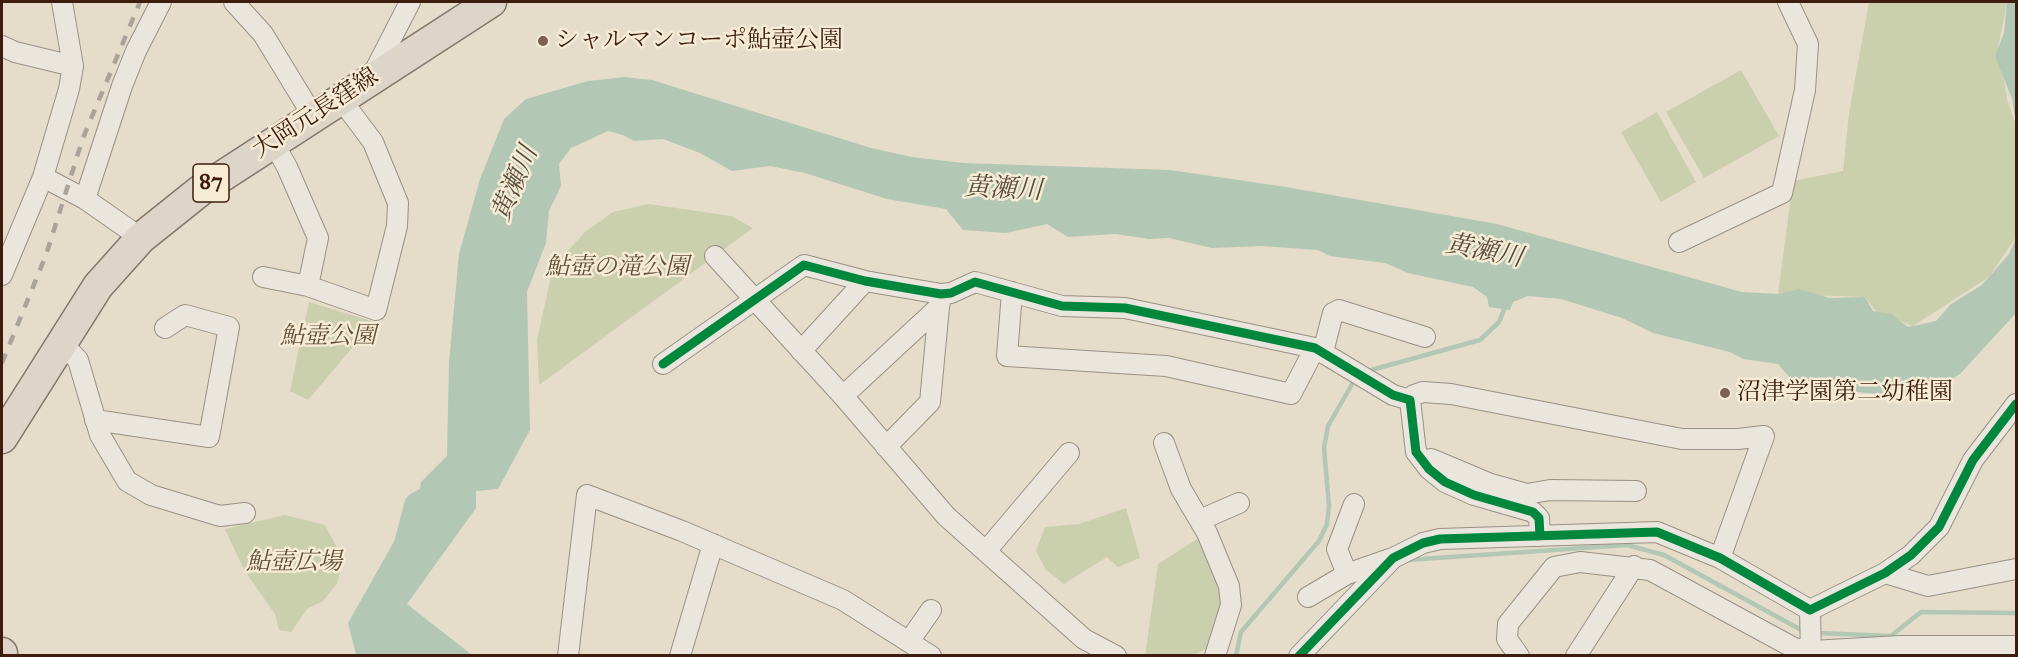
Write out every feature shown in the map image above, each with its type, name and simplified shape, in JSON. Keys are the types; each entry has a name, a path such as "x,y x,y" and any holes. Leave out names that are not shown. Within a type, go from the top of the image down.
{"main road":[{"name":"大岡元長窪線","path":"2,438 60,341 98,286 141,238 201,190 372,76 490,2"}],"street":[{"path":"2,275 43,177 69,89 73,66 63,2"},
{"path":"85,199 132,60 161,2"},
{"path":"234,2 263,34 313,116"},
{"path":"372,76 410,2"},
{"path":"1679,242 1782,193 1805,90 1809,44 1788,2"},
{"path":"2,46 15,52 73,66"},
{"path":"263,277 308,286 376,310 400,213 392,186 373,142 340,98"},
{"path":"273,142 287,167 318,238 308,286"},
{"path":"43,177 85,199 141,238"},
{"path":"715,256 843,396 946,516 1084,639 1116,656"},
{"path":"663,364 804,265 940,300"},
{"path":"801,351 865,281"},
{"path":"843,396 940,300 975,282 1062,306 1125,308 1319,350 1393,395 1410,400"},
{"path":"1012,292 1007,356 1166,366 1291,394 1319,350 1333,313 1339,310 1425,337"},
{"path":"886,447 930,402 940,300"},
{"path":"95,420 209,437 229,327 185,315 165,328"},
{"path":"60,341 78,360 100,435 127,481 133,487 220,516 245,513"},
{"path":"1540,536 1539,518 1533,512 1474,495 1445,482 1424,462 1416,452 1410,400 1414,395 1423,392 1451,394 1682,439 1738,439 1764,436 1720,558"},
{"path":"1810,610 1885,573 1911,555 1939,527 1973,460 2016,404"},
{"path":"1164,443 1181,489 1200,520 1229,586 1231,605 1215,656"},
{"path":"986,551 1069,453"},
{"path":"1424,462 1431,459 1488,483 1527,494 1550,490 1636,491"},
{"path":"568,656 587,495 713,544 843,600 910,640 931,656"},
{"path":"1200,520 1239,502"},
{"path":"1347,574 1337,549 1354,504"},
{"path":"1308,597 1347,574 1393,558 1423,543 1440,539 1657,532 1720,558 1810,610"},
{"path":"680,656 713,544"},
{"path":"1299,656 1393,558"},
{"path":"1519,656 1507,639 1508,624 1554,567 1580,562 1634,566 1650,570 1696,597 1794,648 1812,653 1936,651 2016,646"},
{"path":"1576,656 1634,566"},
{"path":"1885,573 1928,586 2016,569"},
{"path":"910,640 930,610"},
{"path":"1810,610 1812,653"}],"green space":[{"path":"1869,2 2007,2 1998,48 2007,99 2016,125 2016,237 1989,277 1913,326 1877,312 1865,297 1778,294 1793,181 1843,171 1849,113"},
{"path":"1741,70 1779,136 1704,178 1666,112"},
{"path":"1657,112 1696,182 1661,202 1621,132"},
{"name":"鮎壺の滝公園","path":"649,204 731,216 753,228 539,385 537,340 553,267 585,232 613,212"},
{"name":"鮎壺公園","path":"309,302 374,322 308,400 290,391"},
{"path":"1126,508 1140,558 1118,567 1107,557 1064,584 1046,570 1036,551 1045,527 1079,524"},
{"name":"鮎壺広場","path":"285,515 325,525 343,559 337,584 322,602 308,608 291,632 279,630 275,614 244,570 225,529"},
{"path":"1202,536 1222,590 1223,612 1212,647 1192,655 1145,656 1158,564"}],"water":[{"path":"2007,2 2016,2 2016,124 2012,99 1995,56 2004,33"},
{"path":"624,77 652,80 871,148 912,157 963,163 1170,170 1286,187 1497,224 1742,292 1778,294 1799,289 1830,298 1865,297 1873,311 1891,314 1908,327 1936,321 1951,304 1982,285 2009,254 2016,238 2016,313 1960,374 1932,391 1908,397 1825,389 1792,380 1778,364 1743,359 1730,352 1653,333 1622,318 1561,299 1528,296 1513,302 1510,310 1489,307 1487,297 1473,287 1408,273 1385,263 1330,256 1318,250 1262,246 1212,248 1169,238 1149,239 1116,234 1068,237 1047,224 1006,233 963,230 946,209 887,199 805,173 770,166 732,171 700,153 663,139 634,141 608,131 571,148 559,164 561,186 549,211 546,243 527,292 530,430 498,489 476,491 476,508 407,604 472,655 356,655 348,623 408,517 437,498 470,491 419,494 421,482 447,456 449,362 459,254 480,179 504,119 526,99 588,81"}],"waterway":[{"path":"1364,372 1480,340 1499,322 1506,305"},
{"path":"1236,656 1241,632 1319,541 1327,524 1329,506 1324,448 1328,426 1355,379"},
{"name":"黄瀬川","path":"407,548 418,506 464,482 466,468"},
{"path":"1407,560 1627,545 1664,555 1805,632"},
{"path":"1817,633 1891,636 1921,612 2016,613"}],"railway":[{"path":"2,363 46,255 83,138 140,2"}],"cycle path":[{"path":"663,364 804,265 865,281 941,294 951,293 975,282 1062,306 1125,308 1315,348 1393,395 1410,400 1416,452 1429,469 1445,482 1474,495 1533,512 1539,518 1540,536"},
{"path":"1299,656 1393,558 1423,543 1440,539 1657,532 1720,558 1810,610 1885,573 1911,555 1939,527 1973,460 2016,404"}],"place":[{"name":"シャルマンコーポ鮎壺公園","path":"543,41"},
{"name":"沼津学園第二幼稚園","path":"1725,393"}]}
